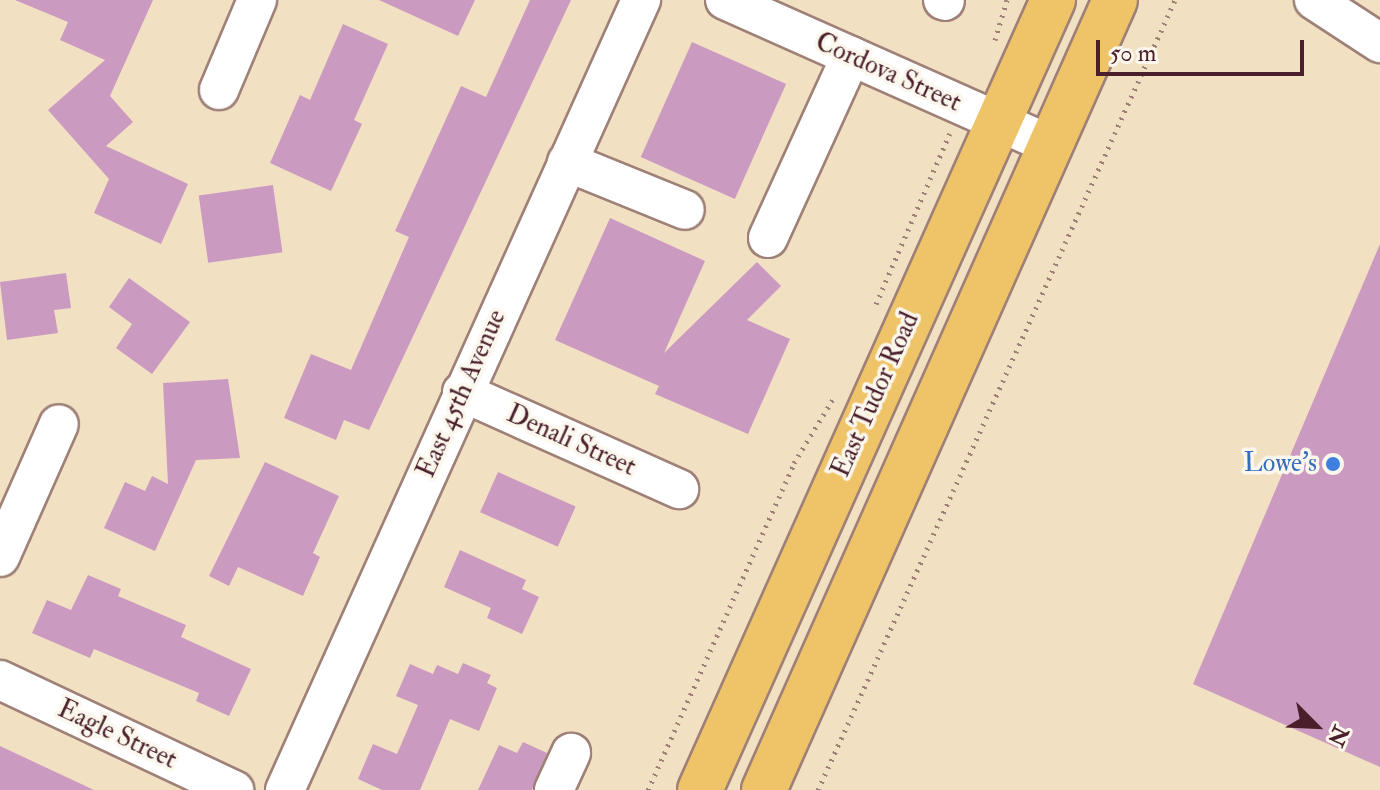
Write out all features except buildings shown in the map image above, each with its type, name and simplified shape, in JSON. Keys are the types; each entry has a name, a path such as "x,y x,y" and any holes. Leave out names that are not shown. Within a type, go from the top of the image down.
{"main road":[{"name":"East Tudor Road","path":"700,790 982,115 1053,0"},
{"path":"764,790 1115,0"}],"street":[{"path":"219,90 257,0"},
{"name":"East 45th Avenue","path":"285,790 641,0"},
{"name":"Cordova Street","path":"725,0 797,15 851,56 1051,145"},
{"path":"1314,0 1380,43"},
{"path":"768,238 851,56"},
{"path":"567,162 685,210"},
{"name":"Denali Street","path":"462,392 679,489"},
{"path":"0,557 59,424"},
{"name":"Eagle Street","path":"0,680 234,790"},
{"path":"554,790 571,753"}],"path":[{"path":"995,44 994,30 1007,0"},
{"path":"818,790 1175,0"},
{"path":"872,320 928,180 982,115"},
{"path":"648,790 794,463 835,396"}],"place":[{"name":"Lowe's","path":"1333,464"}]}
